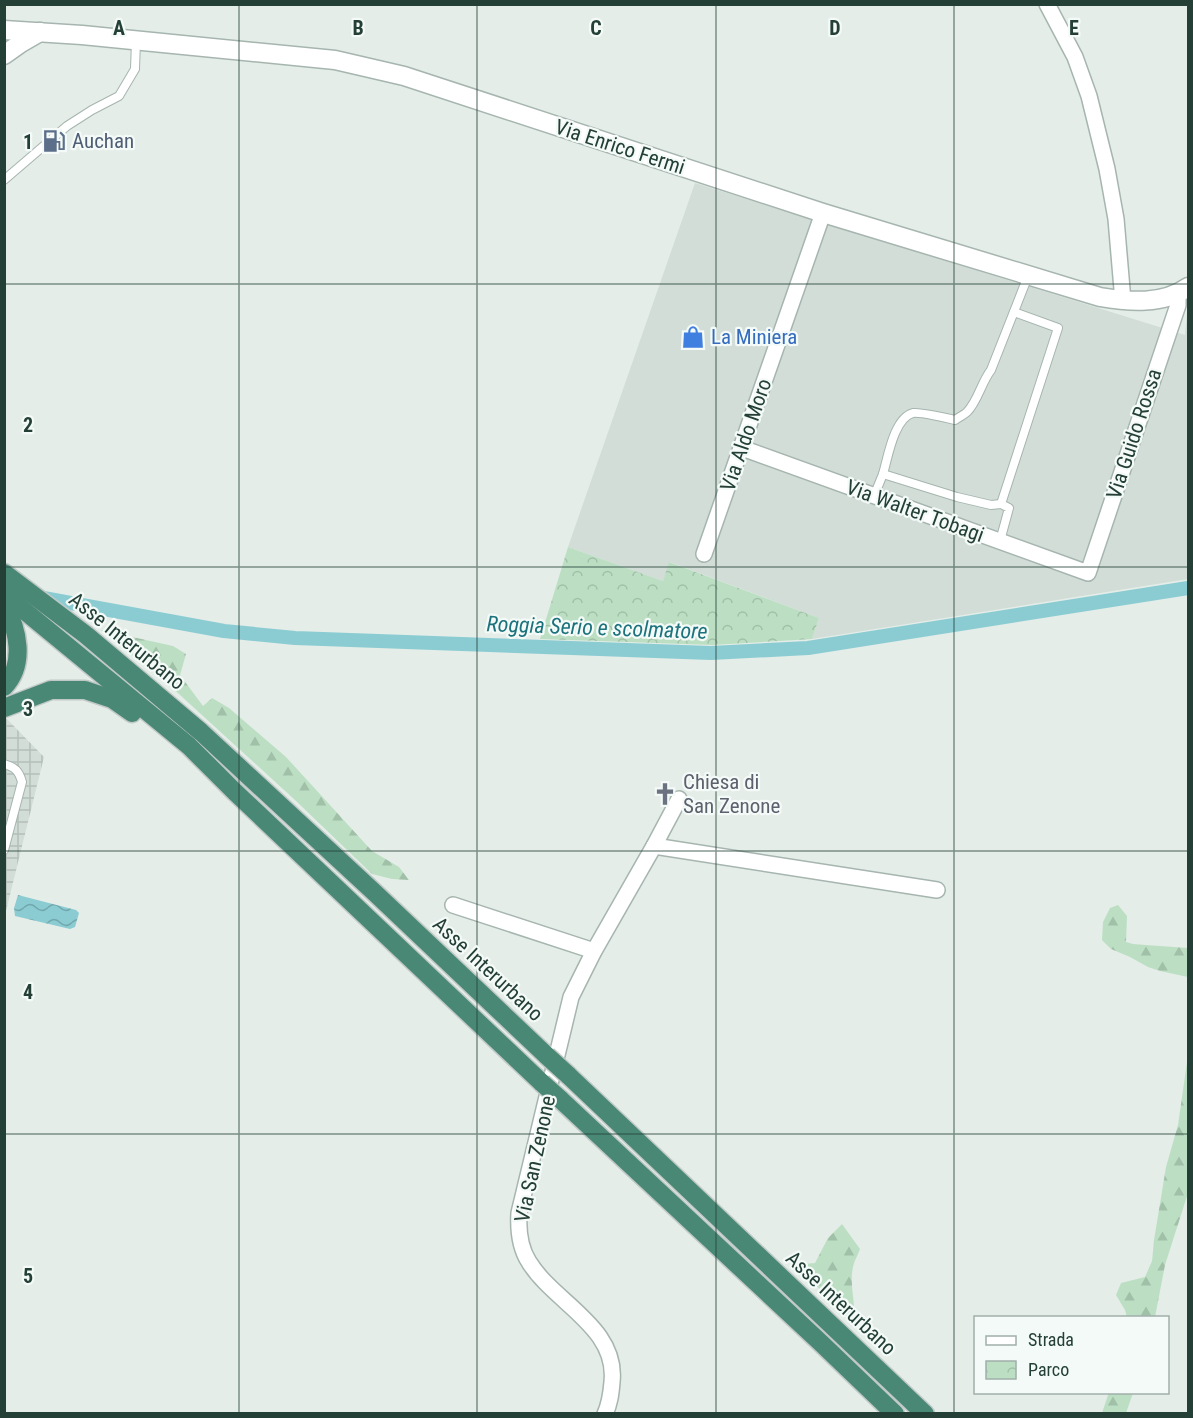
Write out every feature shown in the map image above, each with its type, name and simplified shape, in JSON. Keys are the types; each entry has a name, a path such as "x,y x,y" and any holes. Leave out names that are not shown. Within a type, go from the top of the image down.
{"highway":[{"name":"Asse Interurbano","path":"4,573 94,641 201,732 375,893 925,1413"},
{"name":"Asse Interurbano","path":"4,594 189,746 234,792 542,1083 895,1413"},
{"path":"4,604 11,616 18,642 13,678 4,687"},
{"path":"4,708 51,690 86,690 112,699 138,717 189,746"}],"street":[{"path":"1047,4 1075,57 1089,96 1113,202 1123,301"},
{"name":"Via Enrico Fermi","path":"4,30 335,60 404,76 823,213 1100,297 1123,301 1148,300 1183,291"},
{"path":"4,55 40,32"},
{"name":"Via Aldo Moro","path":"704,554 823,213"},
{"name":"Via Guido Rossa","path":"1088,573 1183,291"},
{"path":"1173,316 1188,322"},
{"name":"Via Walter Tobagi","path":"742,448 1088,573"},
{"name":"Via San Zenone","path":"606,1413 610,1402 614,1371 607,1348 594,1330 537,1274 528,1260 519,1229 519,1214 572,997 594,951 679,799"},
{"path":"654,846 937,890"},
{"path":"453,904 594,951"}],"lane":[{"path":"4,180 67,126 119,96 135,69 136,41"},
{"path":"874,496 902,419 914,413 955,420 966,413 974,403 991,370 1028,276"},
{"path":"1001,504 1058,328 1014,312"},
{"path":"883,474 957,497 1001,504 1009,508 1000,541"},
{"path":"4,764 20,773 22,782 4,850"}],"shaded area":[{"path":"695,183 1185,335 1188,304 1188,579 812,639 819,618 670,562 663,581 568,547"},
{"path":"5,717 44,757 5,915"}],"green space":[{"path":"568,547 663,581 669,562 819,618 812,639 712,645 540,639"},
{"path":"101,630 173,646 186,654 180,675 203,706 212,698 229,708 286,757 372,851 399,867 409,880 372,874 168,684"},
{"path":"1118,905 1127,916 1126,942 1188,948 1188,977 1148,967 1111,949 1102,940 1103,922 1110,908"},
{"path":"1188,1055 1188,1193 1165,1265 1155,1316 1127,1316 1116,1295 1121,1283 1145,1277 1152,1261 1166,1167 1178,1125"},
{"path":"842,1224 860,1249 852,1274 854,1320 843,1314 798,1266 815,1263 828,1238"},
{"path":"1108,1394 1133,1394 1126,1413 1102,1413"}],"water":[{"path":"18,895 76,910 79,913 75,927 70,929 15,916 14,908"}],"waterway":[{"name":"Roggia Serio e scolmatore","path":"38,597 224,631 295,638 711,653 808,648 1188,588"}],"place":[{"name":"Auchan","path":"54,141"},
{"name":"La Miniera","path":"693,337"},
{"name":"Chiesa di San Zenone","path":"665,794"}]}
